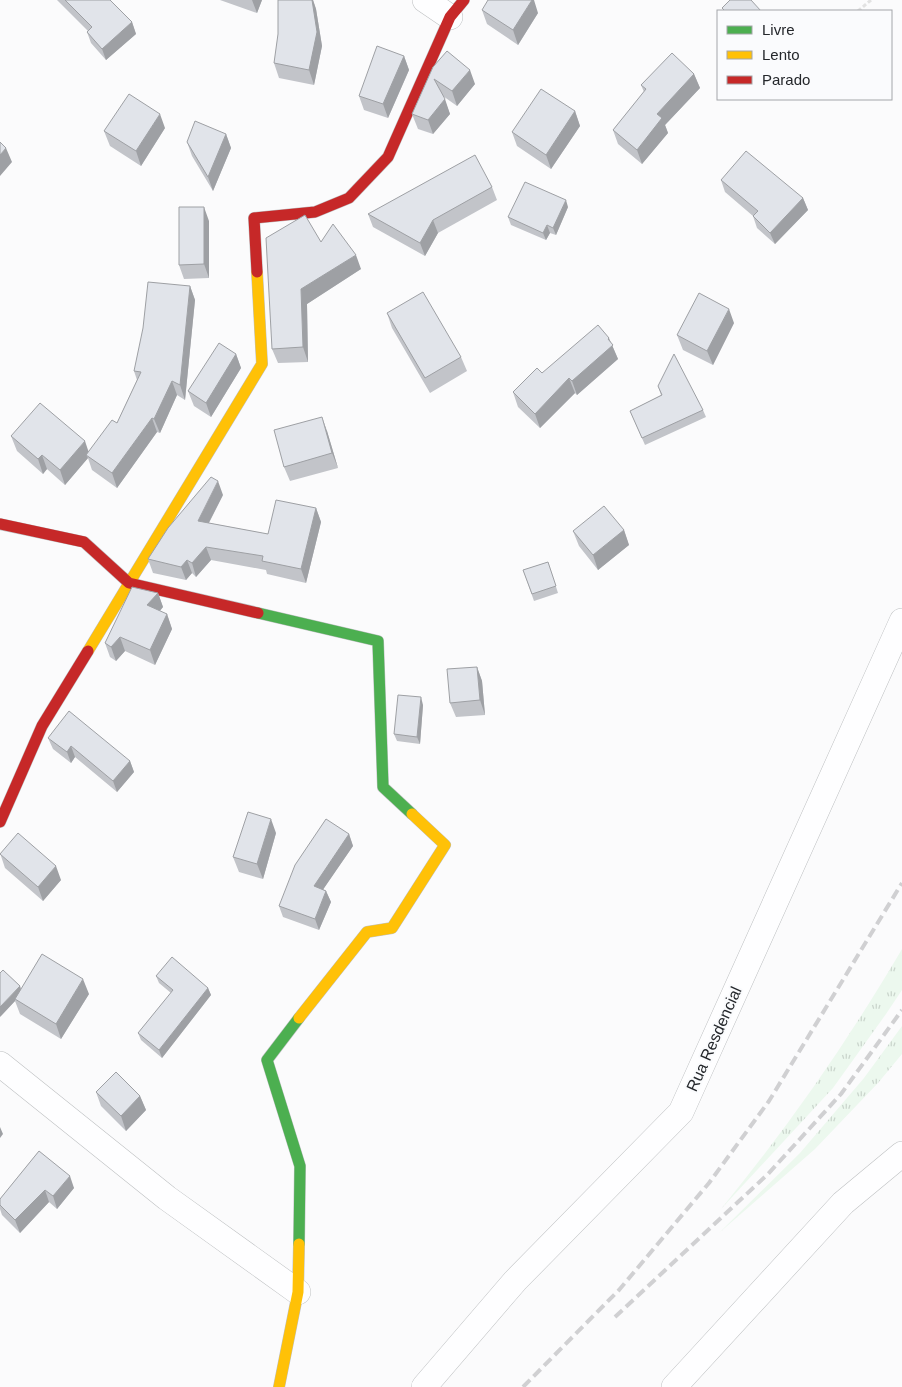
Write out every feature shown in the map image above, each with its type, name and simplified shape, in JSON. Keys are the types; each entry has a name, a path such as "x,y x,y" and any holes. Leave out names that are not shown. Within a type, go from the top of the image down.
{"street":[{"path":"0,822 42,726 262,364 254,218 315,212 349,198 388,157 457,8 425,0"},
{"path":"0,524 84,542 129,583 378,641 383,787 446,845 392,928 367,932 267,1060 300,1166 298,1292 279,1387"},
{"name":"Rua Resdencial","path":"424,1387 516,1281 681,1112 902,621"},
{"path":"0,1064 167,1198 298,1292"},
{"path":"674,1387 843,1203 902,1154"}],"path":[{"path":"859,10 871,0"}],"green space":[{"path":"902,949 902,990 886,1014 833,1088 721,1209 770,1147 839,1050"},
{"path":"902,1026 902,1054 878,1083 815,1149 719,1233 800,1153 864,1078"}],"building":[{"path":"65,0 110,0 132,22 102,49 87,32 92,27"},
{"path":"278,0 312,0 317,32 309,70 274,63 278,34"},
{"path":"488,0 532,0 513,30 482,10"},
{"path":"730,0 751,0 760,10 724,10 722,8"},
{"path":"377,46 404,56 383,104 359,96"},
{"path":"447,51 470,70 452,91 434,79 445,99 428,120 412,114 433,67"},
{"path":"672,53 694,74 657,114 662,118 637,150 613,130 646,89 641,85"},
{"path":"541,89 575,111 546,155 512,132"},
{"path":"129,94 160,114 136,151 104,131"},
{"path":"195,121 226,134 208,177 187,142"},
{"path":"0,142 6,148 0,155"},
{"path":"746,151 803,198 770,233 753,216 758,211 721,180"},
{"path":"475,155 492,187 433,220 420,243 368,214"},
{"path":"525,182 566,200 553,228 547,225 543,233 508,217"},
{"path":"179,207 204,207 204,264 179,265"},
{"path":"305,215 321,242 333,224 356,255 301,289 303,347 272,349 266,238"},
{"path":"148,282 190,286 180,385 172,381 154,419 152,418 112,473 86,455 112,420 117,423 141,372 134,371 143,328"},
{"path":"423,292 461,357 425,378 387,313"},
{"path":"699,293 729,309 707,351 677,335"},
{"path":"598,325 613,345 572,381 569,378 535,414 513,392 537,368 542,373"},
{"path":"219,343 236,354 206,403 188,391"},
{"path":"674,354 703,410 642,438 630,411 662,395 658,386"},
{"path":"40,403 85,441 60,470 42,455 38,459 11,436"},
{"path":"322,417 332,453 284,467 274,430"},
{"path":"211,477 218,481 198,521 268,534 276,500 316,508 301,569 262,561 263,556 206,547 192,563 187,560 181,567 148,559 168,528"},
{"path":"604,506 624,530 593,555 573,531"},
{"path":"548,562 556,586 532,594 523,570"},
{"path":"132,587 158,593 147,605 167,614 150,650 120,637 111,647 105,643"},
{"path":"477,667 480,700 450,703 447,669"},
{"path":"398,695 421,697 417,737 394,734"},
{"path":"69,711 130,761 113,781 71,746 67,752 48,738"},
{"path":"248,812 271,819 257,864 233,857"},
{"path":"326,819 349,834 314,886 326,891 315,919 279,906 295,865"},
{"path":"18,833 56,866 38,887 0,854"},
{"path":"42,954 83,979 56,1024 15,999"},
{"path":"172,957 208,988 159,1050 138,1033 173,990 156,976"},
{"path":"3,970 20,986 0,1007 0,973"},
{"path":"116,1072 140,1096 121,1116 96,1092"},
{"path":"39,1151 70,1176 53,1196 45,1190 15,1220 0,1205 0,1199"}],"railway":[{"path":"523,1387 619,1290 709,1183 769,1101 902,883"},
{"path":"615,1317 768,1174 841,1094 902,1010"}],"traffic: fast":[{"path":"258,613 378,641 383,787 412,814"},
{"path":"299,1018 267,1060 300,1166 299,1244"}],"traffic: slow":[{"path":"88,651 262,364 257,272"},
{"path":"299,1018 367,932 392,928 445,845 412,814"},
{"path":"279,1387 298,1292 299,1244"}],"traffic: jam":[{"path":"257,272 254,218 315,212 349,198 388,157 450,17 464,0"},
{"path":"0,524 84,542 129,583 258,613"},
{"path":"0,822 42,726 88,651"}]}
